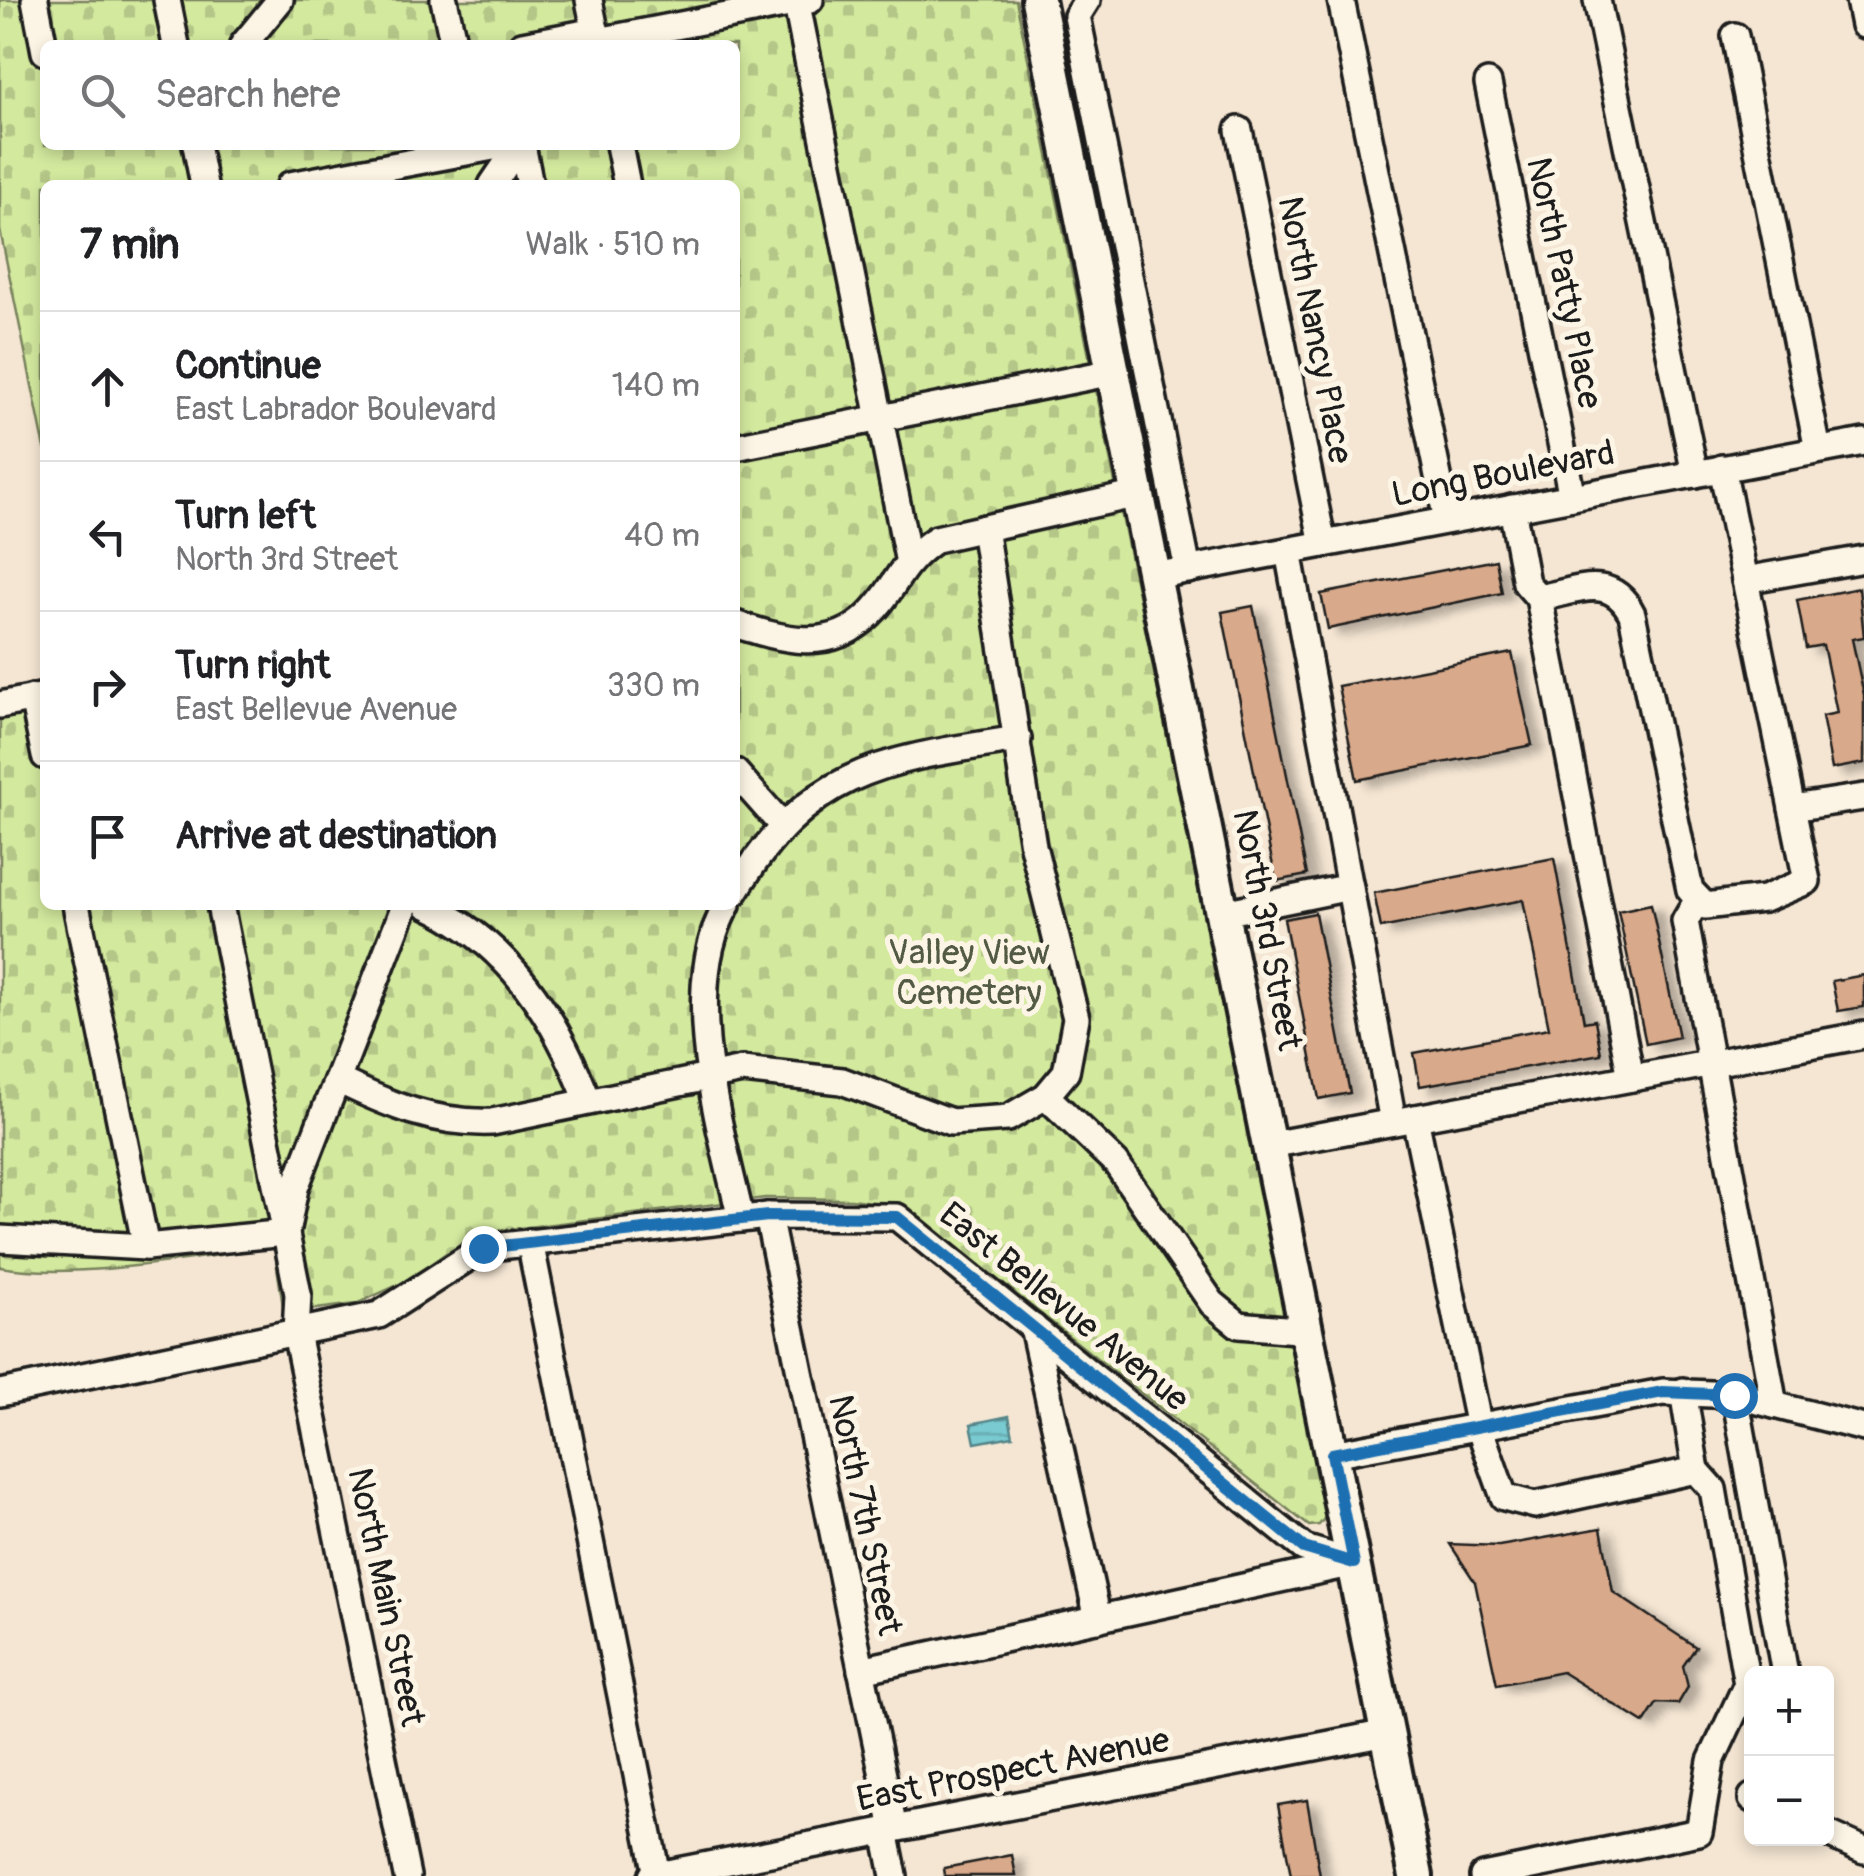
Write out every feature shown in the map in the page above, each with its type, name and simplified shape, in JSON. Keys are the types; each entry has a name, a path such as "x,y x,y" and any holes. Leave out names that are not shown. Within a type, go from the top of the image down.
{"main road":[{"name":"North 3rd Street","path":"1038,0 1416,1876"}],"street":[{"path":"35,0 43,40"},
{"path":"167,0 175,40"},
{"path":"247,40 280,0"},
{"path":"444,0 453,40"},
{"path":"590,0 597,39 801,1 908,558"},
{"path":"1087,0 1077,16 1188,570"},
{"path":"1341,0 1448,520"},
{"path":"1597,0 1695,474"},
{"path":"1859,0 1864,25"},
{"path":"1734,36 1818,450"},
{"name":"North Patty Place","path":"1488,83 1572,497"},
{"name":"North Nancy Place","path":"1239,130 1322,544"},
{"path":"197,150 203,180"},
{"path":"317,180 477,150"},
{"path":"496,180 517,150"},
{"path":"522,150 529,180"},
{"path":"620,150 626,180"},
{"path":"740,446 1113,372"},
{"name":"Long Boulevard","path":"1154,576 1864,442"},
{"path":"1539,598 1606,586 1622,594 1632,614 1690,890 1698,899 1705,906 1764,899 1807,881 1722,468"},
{"path":"740,625 806,643 842,634 870,615 908,558 936,539 1138,494"},
{"path":"1512,508 1526,583 1539,598 1631,1078"},
{"path":"338,1080 425,1117 456,1123 492,1122 742,1070 842,1080 951,1122 1008,1118 1046,1096 1066,1072 1076,1018 1033,846 984,528"},
{"path":"1288,551 1350,887 1479,1426 1504,1497 1535,1505 1696,1470"},
{"path":"1745,580 1864,558"},
{"path":"0,704 39,697"},
{"path":"740,885 781,824 846,778 892,761 1018,739"},
{"path":"740,778 781,824"},
{"path":"1792,808 1864,796"},
{"path":"1223,913 1350,887"},
{"path":"1698,899 1684,921 1774,1406"},
{"path":"77,910 146,1247"},
{"name":"North Main Street","path":"221,910 298,1294 296,1333 407,1876"},
{"path":"0,1239 146,1247 286,1233 295,1188 403,910"},
{"path":"435,910 484,940 533,992 554,1023 588,1100"},
{"path":"725,910 712,946 704,1024 709,1074 741,1219"},
{"path":"1270,1145 1864,1035"},
{"path":"1046,1096 1116,1163 1212,1303 1239,1324 1307,1331"},
{"name":"East Bellevue Avenue","path":"0,1393 378,1315 483,1248 768,1216 897,1217 1304,1548 1354,1563"},
{"name":"North 7th Street","path":"768,1216 862,1670 890,1830 894,1876"},
{"path":"530,1242 654,1876"},
{"path":"1033,1326 1098,1619"},
{"path":"1332,1454 1682,1391 1734,1395 1864,1428"},
{"path":"1483,1876 1699,1832 1712,1761 1747,1684 1714,1489 1696,1470 1682,1391"},
{"path":"1734,1395 1784,1666"},
{"path":"862,1670 1354,1563"},
{"name":"East Prospect Avenue","path":"654,1876 748,1867 890,1830 1387,1733"},
{"path":"1834,1837 1864,1850"}],"green space":[{"name":"Valley View Cemetery","path":"0,0 1016,0 1327,1515 1319,1525 1309,1526 925,1222 893,1205 851,1199 765,1198 494,1231 446,1253 407,1281 356,1304 284,1313 274,1247 100,1269 0,1267 0,693 40,685 40,910 740,910 740,180 40,180 40,425 0,230"}],"water":[{"path":"1009,1416 1013,1436 975,1443 971,1424"}],"building":[{"path":"1496,560 1502,593 1328,629 1321,594"},
{"path":"1859,588 1864,637 1852,639 1864,695 1864,763 1832,769 1822,716 1837,713 1823,645 1806,648 1797,600"},
{"path":"1253,606 1307,875 1276,881 1222,612"},
{"path":"1512,653 1532,745 1357,780 1338,686"},
{"path":"1554,858 1584,1022 1595,1020 1601,1054 1420,1086 1414,1053 1549,1028 1523,900 1381,928 1374,893"},
{"path":"1651,904 1679,1037 1646,1044 1618,911"},
{"path":"1315,913 1350,1093 1319,1099 1284,919"},
{"path":"1864,975 1864,1007 1838,1011 1832,981"},
{"path":"1601,1528 1613,1592 1696,1647 1683,1666 1688,1687 1678,1704 1657,1703 1644,1723 1562,1672 1497,1685 1475,1582 1450,1544 1499,1546"},
{"path":"1307,1800 1320,1876 1291,1876 1278,1805"},
{"path":"1012,1855 1016,1876 945,1876 944,1868"}],"route":[{"path":"483,1248 768,1216 897,1217 1304,1548 1354,1563 1332,1454 1663,1392 1734,1395"}]}
